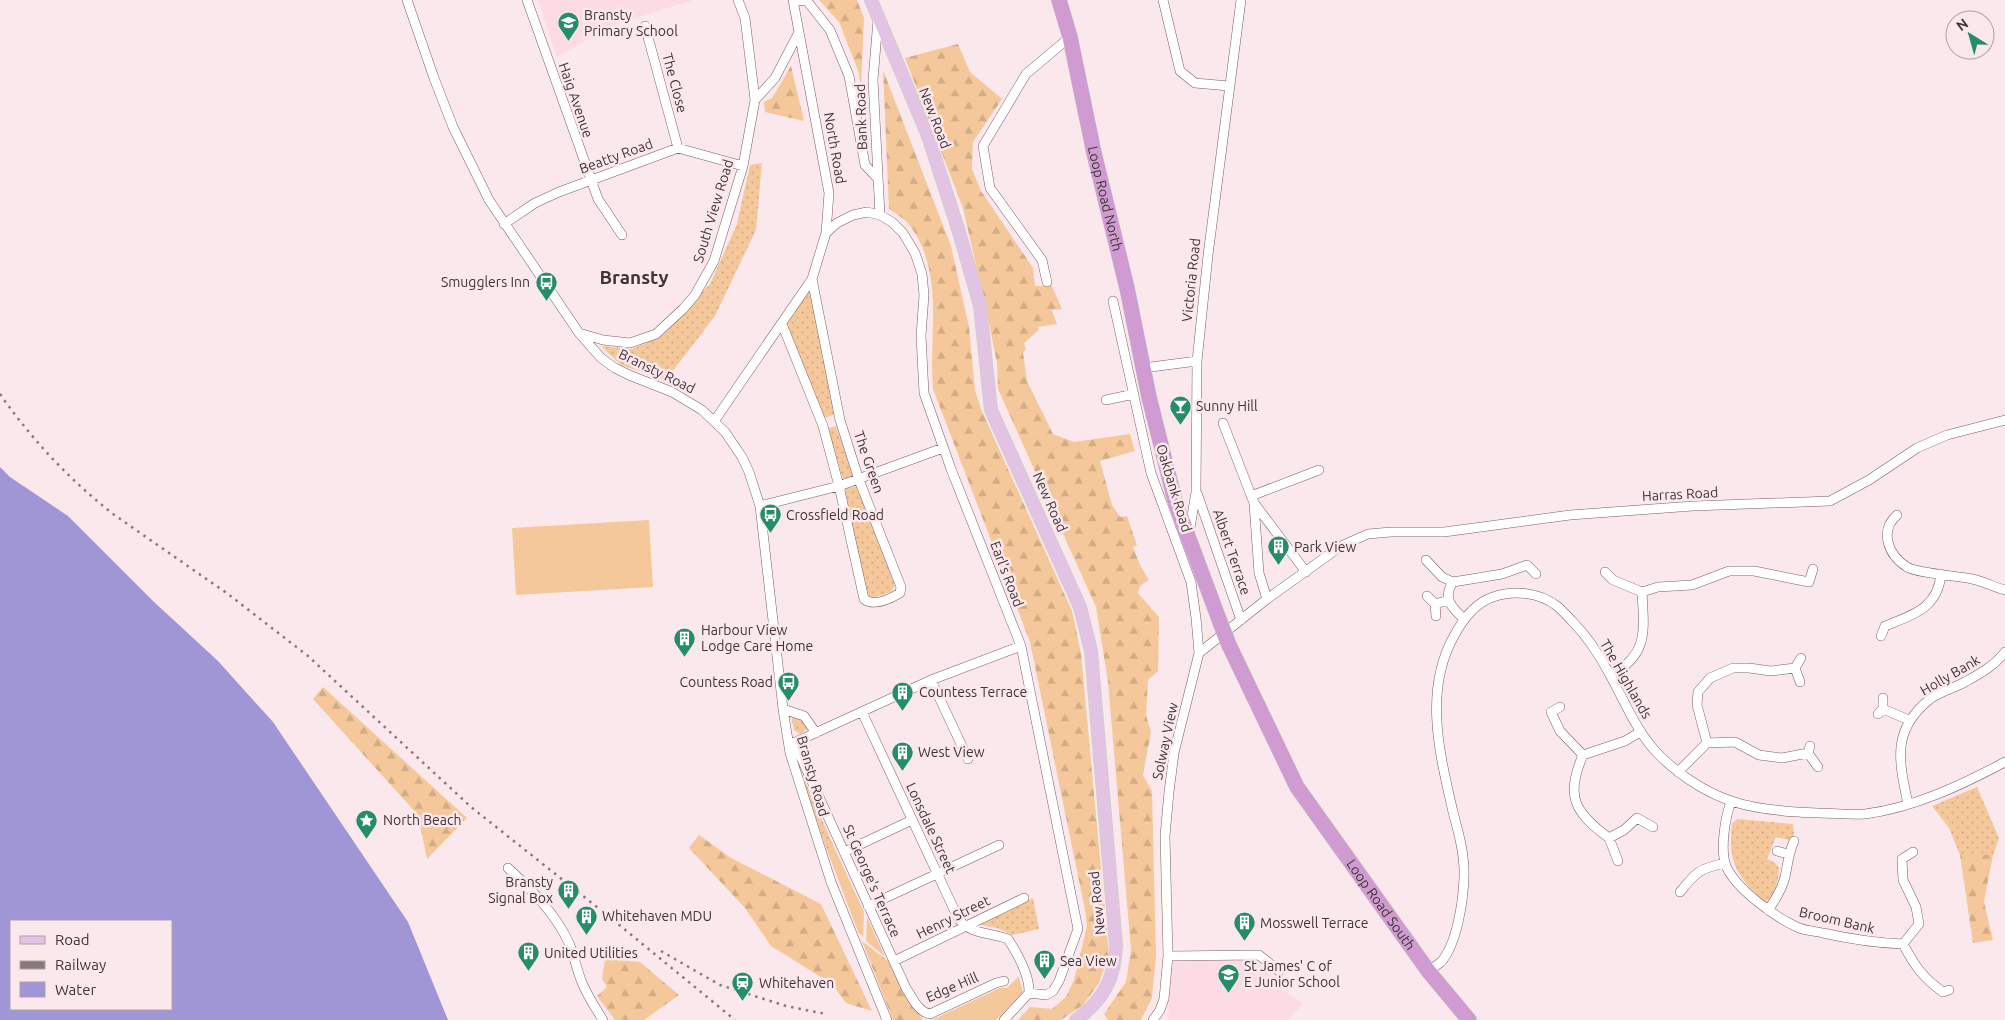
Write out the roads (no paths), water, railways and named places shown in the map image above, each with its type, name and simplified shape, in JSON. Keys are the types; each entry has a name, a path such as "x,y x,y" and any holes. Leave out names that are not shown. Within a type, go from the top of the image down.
{"highway":[{"name":"Loop Road North","path":"1059,0 1070,37 1094,153 1128,288 1143,368 1142,396 1176,505 1220,622"},
{"name":"Loop Road South","path":"1220,622 1229,645 1297,788 1428,972 1469,1020"}],"main road":[{"name":"New Road","path":"871,0 928,136 960,232 980,306 991,410 1077,600 1091,651 1116,963 1106,988 1099,999 1076,1020"}],"street":[{"name":"Bransty Road","path":"407,0 434,78 454,127 489,200 579,333 602,358 615,368 687,400 715,420 734,443 742,457 756,488 760,506 783,709 791,744 831,882 887,1020"},
{"name":"Haig Avenue","path":"527,0 590,180 604,210 622,235"},
{"name":"South View Road","path":"579,333 620,343 639,341 656,334 683,309 699,289 714,261 743,166 755,100 745,18 738,0"},
{"path":"793,0 807,1 830,30 849,76 865,165 878,179"},
{"name":"North Road","path":"715,420 812,279 826,233 829,193 793,0"},
{"path":"1163,0 1180,71 1195,83 1229,86"},
{"name":"Victoria Road","path":"1184,564 1196,492 1196,361 1240,0"},
{"name":"Bank Road","path":"878,17 873,80 880,215"},
{"name":"The Close","path":"645,26 678,148"},
{"path":"755,100 775,78 798,34"},
{"path":"1047,282 1042,260 990,188 983,146 1026,74 1070,37"},
{"name":"Beatty Road","path":"504,224 535,203 590,180 678,148"},
{"path":"678,148 743,166"},
{"path":"826,233 836,223 853,215 868,212 880,215"},
{"name":"Earl's Road","path":"880,215 892,222 903,233 915,253 922,274 924,295 921,336 924,393 943,448 1020,646 1078,929 1059,981 1053,991 1046,995 1029,993"},
{"name":"The Green","path":"782,324 824,426 864,599 874,604 896,596 900,593 901,587 859,480 840,420 812,279"},
{"name":"Oakbank Road","path":"1114,301 1142,396 1152,473 1184,564 1194,600 1199,654"},
{"path":"1143,368 1196,361"},
{"path":"1106,400 1142,396"},
{"name":"Harras Road","path":"1306,572 1341,546 1354,539 1377,533 1444,532 1570,515 1693,506 1830,501 1869,480 1917,448 1947,435 2005,420"},
{"path":"1199,654 1267,599 1306,572 1253,499 1223,423"},
{"path":"760,506 859,480 943,448"},
{"path":"1253,499 1319,470"},
{"name":"Albert Terrace","path":"1196,492 1241,620"},
{"path":"1253,499 1258,573 1267,599"},
{"path":"1897,515 1884,526 1887,532 1890,552 1908,568 1974,579 2005,590"},
{"path":"1426,560 1442,577 1453,582 1502,574 1529,562 1536,574"},
{"path":"1605,572 1612,581 1642,592 1658,588 1692,585 1729,571 1754,571 1810,586 1814,569"},
{"path":"1881,636 1885,626 1928,606 1940,588 1941,574"},
{"path":"1453,582 1448,589 1449,600 1456,612 1464,619"},
{"path":"1610,675 1624,668 1638,652 1644,628 1642,592"},
{"name":"The Highlands","path":"1428,972 1442,961 1458,928 1464,878 1461,846 1439,750 1436,718 1438,687 1442,663 1450,643 1464,619 1474,608 1487,599 1501,594 1517,593 1536,595 1557,605 1577,626 1610,675 1640,732 1660,756 1688,780 1710,793 1731,802 1763,810 1784,812 1864,814 1908,804 1980,775 2005,762"},
{"path":"1427,596 1435,604 1436,616"},
{"path":"1435,604 1449,600"},
{"path":"1878,618 1885,626"},
{"path":"791,744 931,680 1020,646"},
{"name":"Holly Bank","path":"1908,804 1900,769 1902,736 1909,720 1931,698 1990,668 2005,652"},
{"name":"Solway View","path":"1153,1020 1160,1010 1164,999 1168,956 1165,836 1174,753 1199,654"},
{"path":"1795,668 1801,658"},
{"path":"1707,743 1698,705 1698,692 1710,678 1733,668 1771,671 1795,668"},
{"path":"1795,668 1800,682"},
{"path":"931,680 968,759"},
{"path":"1883,698 1881,711 1909,720"},
{"path":"1560,707 1547,711 1560,731 1583,755"},
{"path":"783,709 804,716 816,733"},
{"name":"Lonsdale Street","path":"862,712 958,918 965,926"},
{"path":"1618,861 1609,838 1591,824 1574,801 1574,775 1583,755 1625,741 1640,732"},
{"path":"1678,772 1707,743 1735,742 1760,755 1782,758 1809,750 1818,767"},
{"name":"St George's Terrace","path":"791,744 915,1003"},
{"name":"Broom Bank","path":"1731,802 1726,816 1724,834 1726,863 1739,885 1768,910 1798,928 1875,944 1903,944"},
{"path":"1609,838 1624,830 1636,813 1653,827"},
{"path":"844,852 912,820"},
{"path":"1768,910 1782,886 1788,854 1794,841"},
{"path":"868,906 999,845"},
{"path":"1776,851 1788,854"},
{"path":"1913,852 1898,857 1903,880 1916,908 1919,924 1903,944 1913,963 1925,979 1944,994"},
{"path":"1680,892 1697,872 1710,866 1726,863"},
{"path":"508,868 536,895 555,919 576,959 581,980 590,1000 603,1020"},
{"path":"1689,881 1697,888"},
{"name":"Henry Street","path":"894,961 1024,898"},
{"path":"965,926 982,933 998,935 1008,939 1023,968 1029,993 1004,1020"},
{"path":"1168,956 1258,955 1279,971"},
{"name":"Edge Hill","path":"915,1003 922,1011 930,1014 1004,981"}],"water":[{"path":"0,467 10,477 68,516 153,601 218,661 273,722 408,922 448,1020 0,1020"}],"railway":[{"path":"0,394 38,443 97,501 228,594 308,656 471,807 735,1020"},
{"path":"661,951 720,985 786,1006 826,1014"}],"place":[{"name":"Bransty Primary School","path":"568,42"},
{"name":"Smugglers Inn","path":"546,301"},
{"name":"Sunny Hill","path":"1180,425"},
{"name":"Crossfield Road","path":"770,534"},
{"name":"Park View","path":"1278,566"},
{"name":"Harbour View Lodge Care Home","path":"685,657"},
{"name":"Countess Road","path":"789,701"},
{"name":"Countess Terrace","path":"903,711"},
{"name":"West View","path":"902,771"},
{"name":"North Beach","path":"367,839"},
{"name":"Bransty Signal Box","path":"569,909"},
{"name":"Whitehaven MDU","path":"586,935"},
{"name":"Mosswell Terrace","path":"1244,942"},
{"name":"United Utilities","path":"528,972"},
{"name":"Sea View","path":"1044,980"},
{"name":"St James' C of E Junior School","path":"1228,993"},
{"name":"Whitehaven","path":"743,1002"}],"district":[{"name":"Bransty","path":"634,277"}]}
